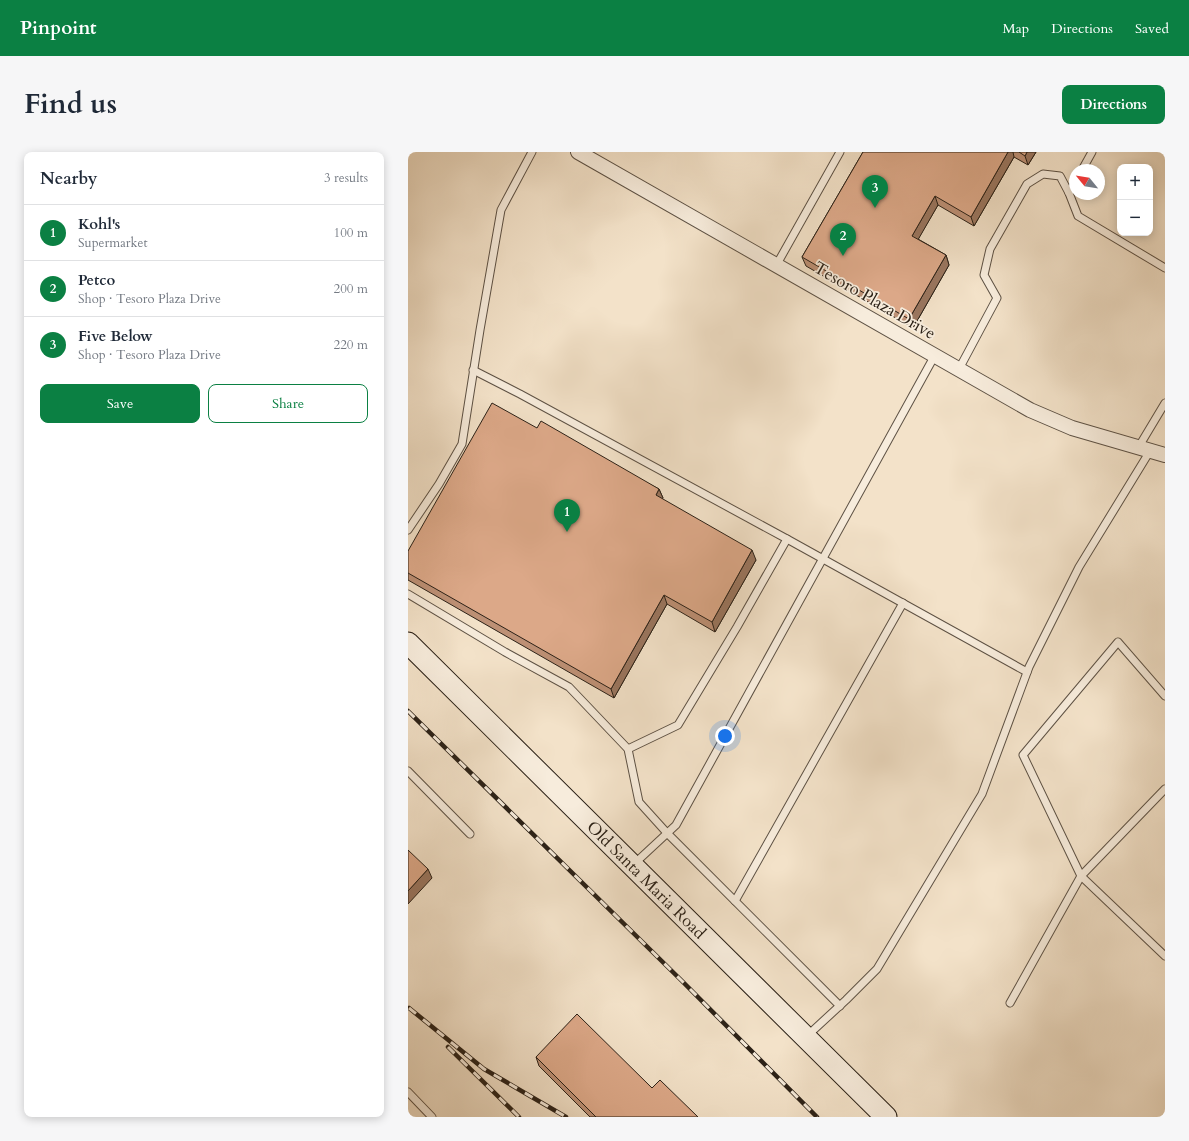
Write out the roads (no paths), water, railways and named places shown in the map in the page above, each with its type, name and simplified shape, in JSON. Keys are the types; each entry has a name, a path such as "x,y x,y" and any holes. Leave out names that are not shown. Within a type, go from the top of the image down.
{"main road":[{"name":"Old Santa Maria Road","path":"408,643 886,1117"}],"street":[{"name":"Tesoro Plaza Drive","path":"578,152 777,264 1030,410 1072,428 1165,455"}],"lane":[{"path":"408,530 439,484 462,444 473,370 501,210 532,152"},
{"path":"777,264 840,152"},
{"path":"1085,164 1092,152"},
{"path":"959,369 997,298 984,275 990,249 1027,184 1043,174 1060,176 1069,193"},
{"path":"1072,200 1078,216 1165,268"},
{"path":"633,865 676,826 822,558 935,355"},
{"path":"473,370 822,558 1027,672"},
{"path":"805,1037 840,1006 877,969 982,794 1027,672 1079,568 1144,450 1165,403"},
{"path":"628,749 678,725 737,627 787,539"},
{"path":"408,594 505,652 569,687 628,749 639,802 667,834 840,1006"},
{"path":"735,901 903,603"},
{"path":"1165,696 1118,642 1023,755 1081,876 1165,956"},
{"path":"408,771 470,834"},
{"path":"1010,1003 1081,876 1165,789"},
{"path":"408,1092 432,1117"}],"railway":[{"path":"408,711 682,981 817,1117"},
{"path":"409,1008 484,1069 566,1117"},
{"path":"448,1047 519,1117"}],"place":[{"name":"Five Below","path":"875,208"},
{"name":"Petco","path":"843,256"},
{"name":"Kohl's","path":"567,532"}]}
